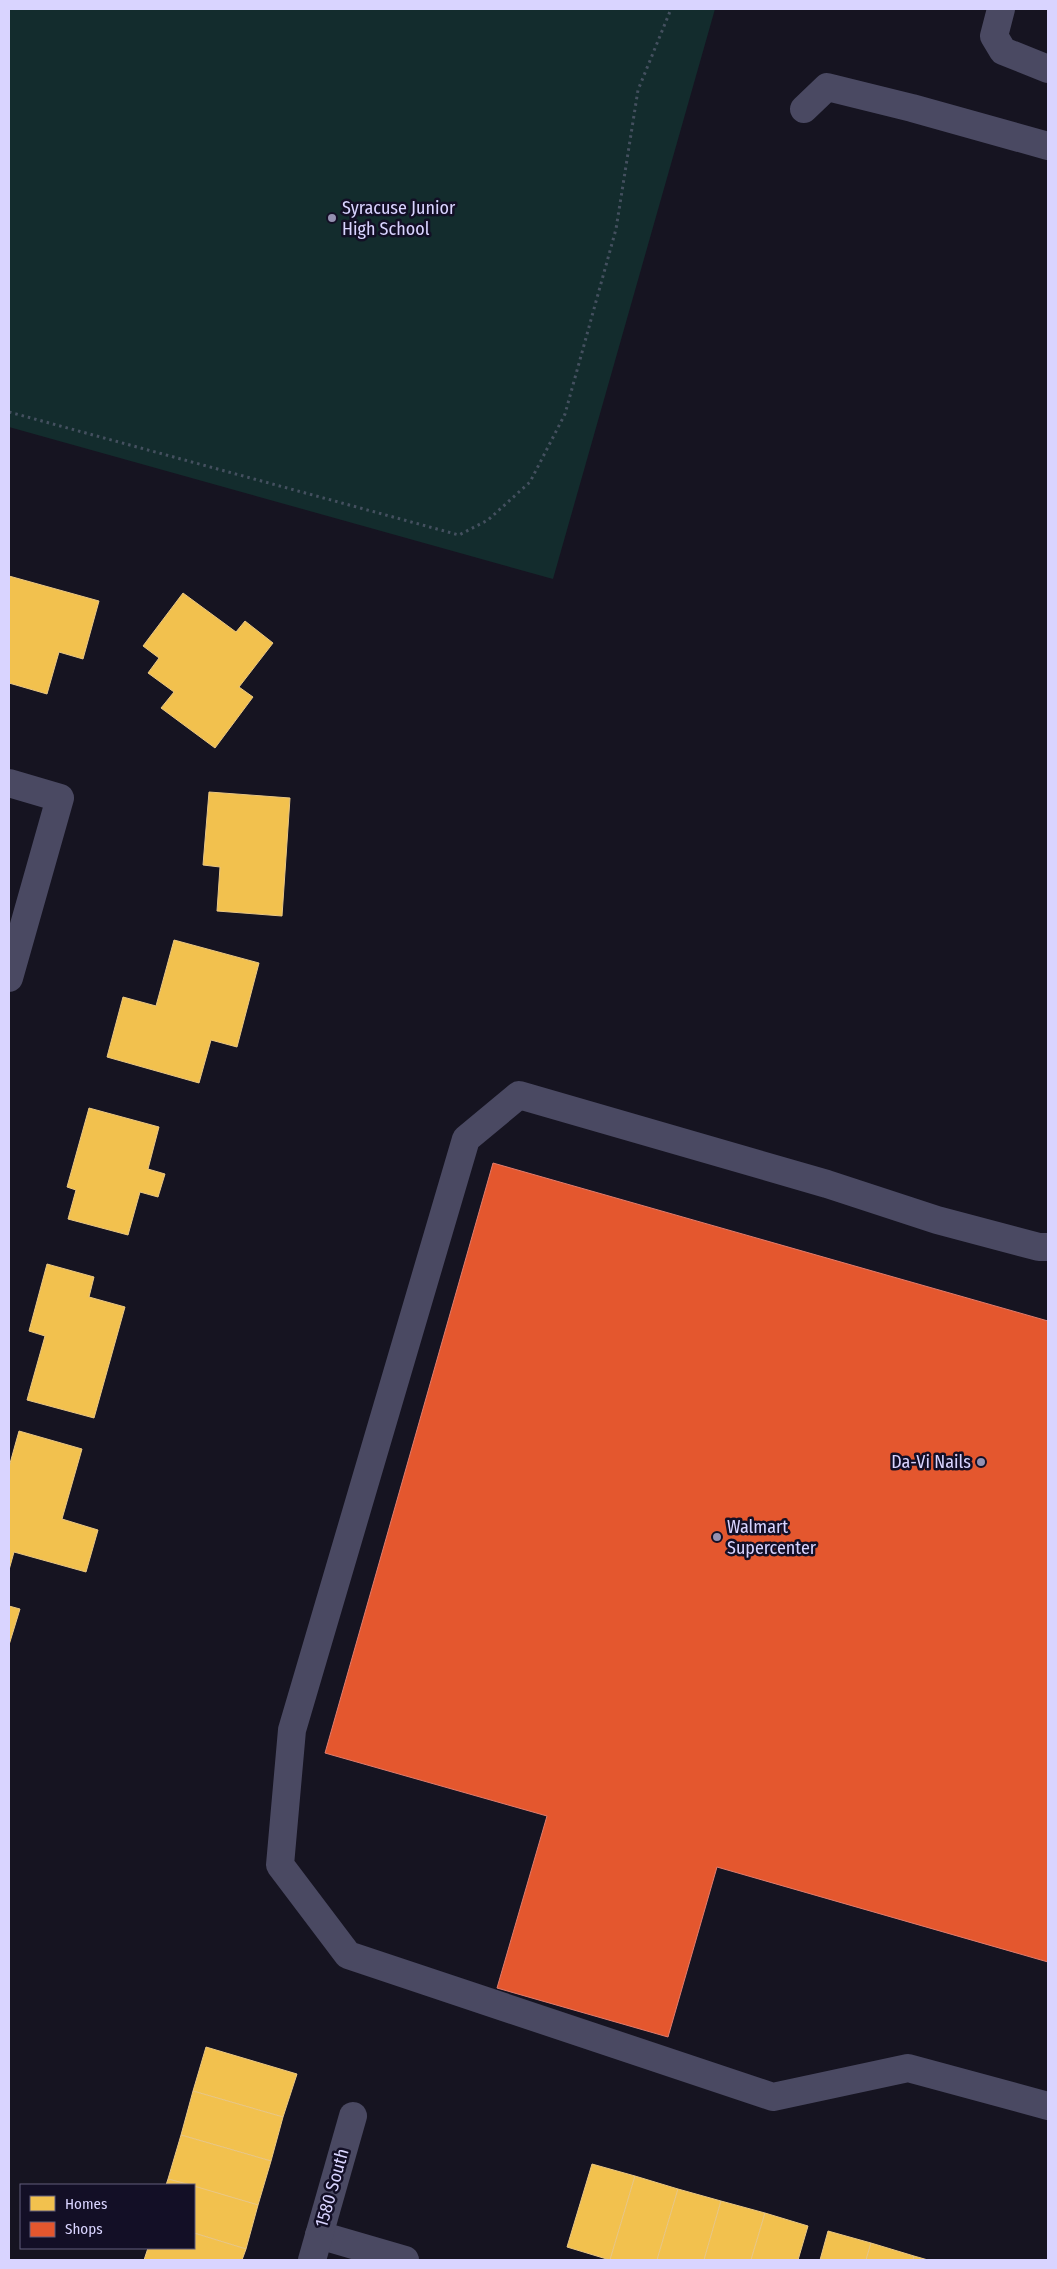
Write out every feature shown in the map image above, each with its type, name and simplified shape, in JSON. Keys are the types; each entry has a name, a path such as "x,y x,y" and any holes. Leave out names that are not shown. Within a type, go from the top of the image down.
{"street":[{"path":"1001,9 994,36 1003,51 1048,69"},
{"path":"804,109 827,87 1048,146"},
{"path":"9,783 60,798 9,978"},
{"path":"1048,1247 1039,1247 938,1220 827,1184 519,1095 466,1139 292,1730 280,1865 348,1955 773,2097 908,2068 1048,2106"},
{"name":"1580 South","path":"315,2248 353,2116"},
{"path":"315,2248 405,2260"}],"path":[{"path":"9,412 459,535 488,520 530,482 565,414 616,230 638,90 671,9"}],"green space":[{"name":"Syracuse Junior High School","path":"9,9 715,9 553,579 9,427"}],"building: Homes":[{"path":"9,576 99,601 83,659 59,652 47,694 9,683"},
{"path":"183,593 236,632 245,621 273,643 239,687 253,697 215,748 161,708 174,692 148,673 159,658 143,646"},
{"path":"209,792 290,798 282,916 217,911 220,867 203,865"},
{"path":"174,940 259,963 237,1047 211,1040 199,1083 107,1057 123,997 156,1006"},
{"path":"89,1108 159,1127 148,1169 165,1174 158,1197 140,1192 128,1235 68,1219 76,1190 67,1187"},
{"path":"47,1264 94,1277 89,1297 125,1307 94,1418 27,1400 45,1336 29,1331"},
{"path":"19,1431 82,1449 62,1519 98,1530 86,1572 14,1552 9,1570 9,1467"},
{"path":"9,1606 20,1609 9,1645"},
{"path":"206,2047 297,2074 283,2117 193,2091"},
{"path":"193,2091 283,2117 271,2161 181,2135"},
{"path":"181,2135 271,2161 258,2205 195,2187 195,2184 185,2184 168,2179"},
{"path":"592,2164 635,2176 610,2260 567,2247"},
{"path":"635,2176 678,2189 657,2260 610,2260"},
{"path":"168,2179 187,2184 166,2184"},
{"path":"195,2186 258,2205 246,2249 195,2233"},
{"path":"678,2189 721,2201 704,2260 657,2260"},
{"path":"721,2201 765,2213 751,2260 704,2260"},
{"path":"765,2213 808,2226 798,2260 751,2260"},
{"path":"828,2231 871,2243 866,2260 820,2260"},
{"path":"195,2233 246,2249 242,2260 144,2260 148,2249 195,2249"},
{"path":"871,2243 914,2256 913,2260 866,2260"},
{"path":"914,2256 928,2260 913,2260"}],"building: Shops":[{"name":"Walmart Supercenter","path":"493,1163 1048,1321 1048,1962 717,1867 668,2037 497,1988 547,1816 325,1753"}],"place":[{"name":"Syracuse Junior High School","path":"332,218"},
{"name":"Da-Vi Nails","path":"981,1462"},
{"name":"Walmart Supercenter","path":"717,1537"}]}
